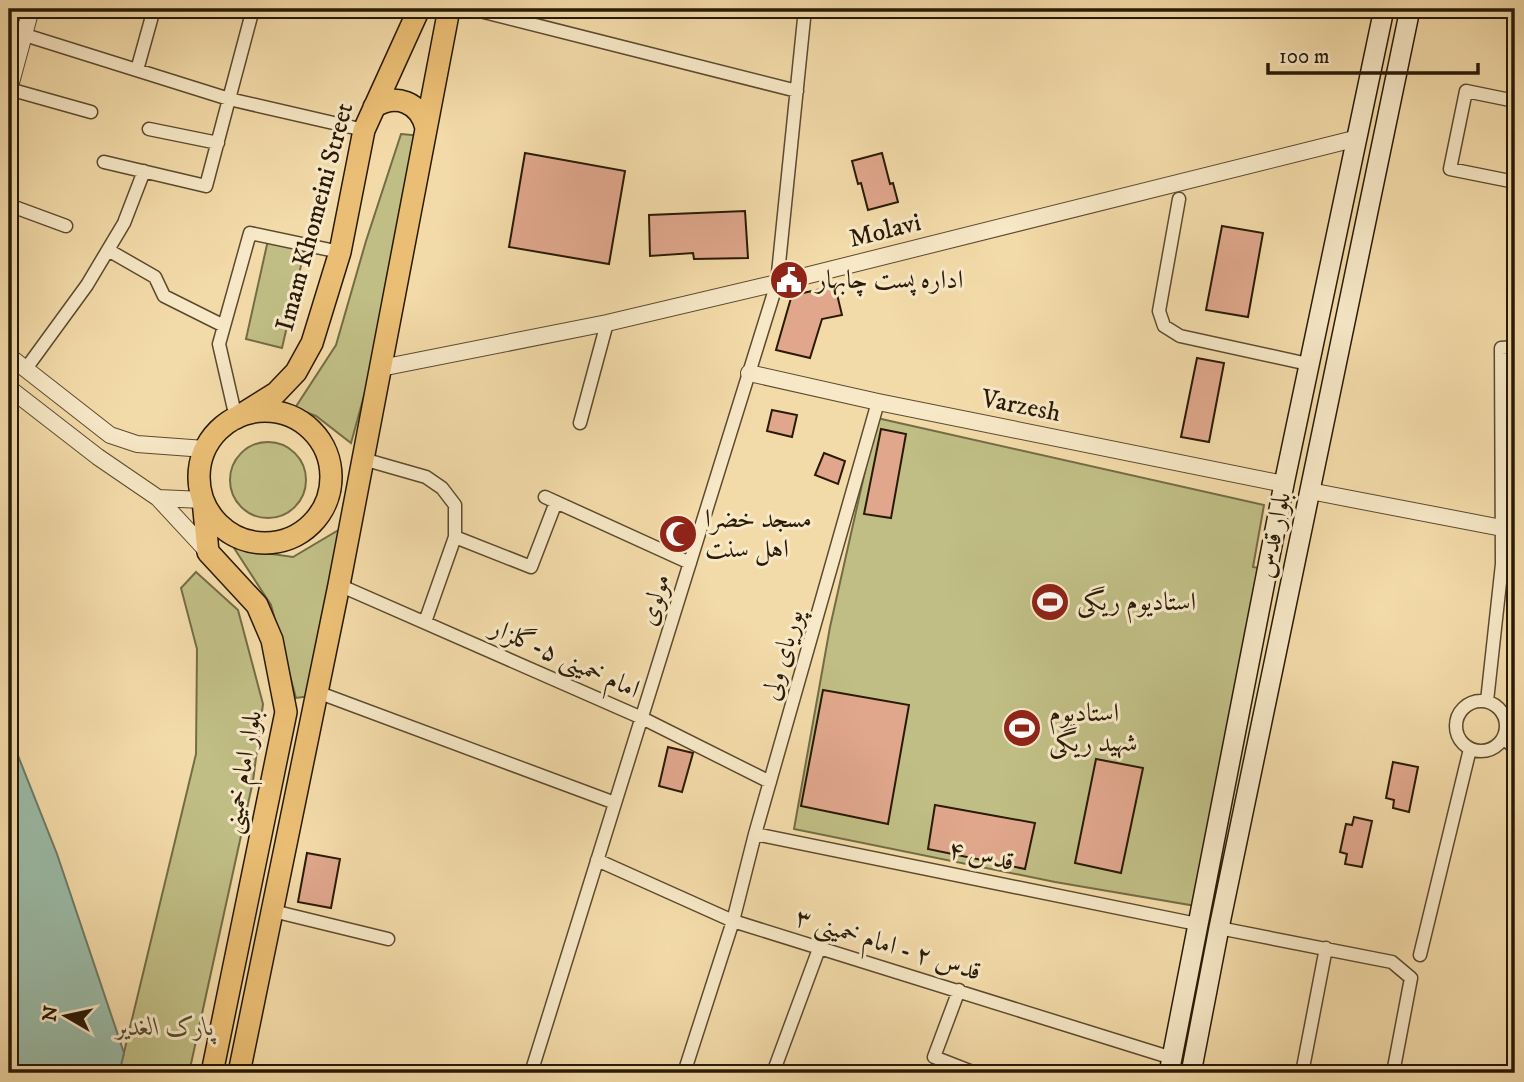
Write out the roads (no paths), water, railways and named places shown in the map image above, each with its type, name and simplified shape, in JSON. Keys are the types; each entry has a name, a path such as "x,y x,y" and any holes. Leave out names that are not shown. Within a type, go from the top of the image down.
{"main road":[{"name":"Imam Khomeini Street","path":"236,418 275,393 296,372 312,343 340,252 364,130 419,9"},
{"path":"239,1073 339,585 449,9"},
{"name":"بلوار قدس","path":"1170,1066 1308,363 1384,9"},
{"name":"بلوار قدس","path":"1192,1073 1219,928 1410,9"},
{"path":"374,107 388,100 405,101 422,115 426,128"},
{"path":"1358,138 1383,142"},
{"path":"203,500 216,522 244,541 261,544 293,538 319,516 327,501 331,485 327,454 320,440 309,428 282,413 251,412 224,426 205,449 200,466 199,483 208,552"},
{"path":"331,485 363,459"},
{"path":"1284,484 1310,491"},
{"path":"331,485 355,501"},
{"name":"بلوار امام خمینی","path":"208,552 257,605 272,640 286,712 212,1073"},
{"path":"286,712 313,716"},
{"path":"1197,924 1219,928"}],"street":[{"path":"31,9 9,90 91,112"},
{"path":"137,71 154,9"},
{"path":"104,162 206,186 253,9"},
{"path":"472,9 797,91"},
{"name":"مولوی","path":"531,1073 777,284 805,9"},
{"path":"25,35 229,99 364,130"},
{"path":"1515,101 1466,91 1450,169 1515,182"},
{"path":"149,129 218,143"},
{"name":"Molavi","path":"381,368 607,323 777,284 1358,138"},
{"path":"25,370 87,285 108,250 124,223 144,171"},
{"path":"1178,199 1158,311 1164,326 1180,336 1308,363"},
{"path":"9,205 66,226"},
{"path":"236,418 219,344 250,233 340,252"},
{"path":"108,250 155,277 164,296 225,326"},
{"path":"580,423 607,323"},
{"path":"1487,701 1502,564 1509,528 1501,348 1515,347"},
{"path":"9,356 110,435 137,444 205,449"},
{"name":"Varzesh","path":"749,373 878,402 1284,484"},
{"path":"9,388 98,457 158,498 208,552"},
{"name":"پوریای ولی","path":"684,1073 733,921 755,834 878,402"},
{"path":"98,457 111,453 113,447 110,435"},
{"path":"363,459 426,478 442,488 455,505 455,537 425,622"},
{"path":"1310,491 1509,528"},
{"path":"158,498 203,500"},
{"path":"455,537 531,568 550,499 690,563"},
{"name":"امام خمینی ۵-گلزار","path":"339,585 642,718 770,782"},
{"path":"317,692 615,803"},
{"path":"1487,701 1504,716 1506,724 1503,738 1488,750 1470,749 1456,732 1460,710 1472,702 1487,701"},
{"path":"1503,738 1515,748"},
{"path":"1420,955 1470,749"},
{"name":"قدس ۴","path":"755,834 1197,924"},
{"name":"قدس ۲ - امام خمینی ۳","path":"597,860 733,921 959,990 1170,1066"},
{"path":"273,911 388,939"},
{"path":"1219,928 1391,962 1411,978 1393,1073"},
{"path":"773,1073 820,946"},
{"path":"1302,1073 1326,948"},
{"path":"959,990 934,1057 975,1073"}],"place":[{"name":"اداره پست چابهار","path":"789,280"},
{"name":"مسجد خضرا اهل سنت","path":"678,534"},
{"name":"استادیوم ریگی","path":"1050,602"},
{"name":"استادیوم شهید ریگی","path":"1022,728"}],"park label":[{"name":"پارک الغدیر","path":"165,1027"}]}
